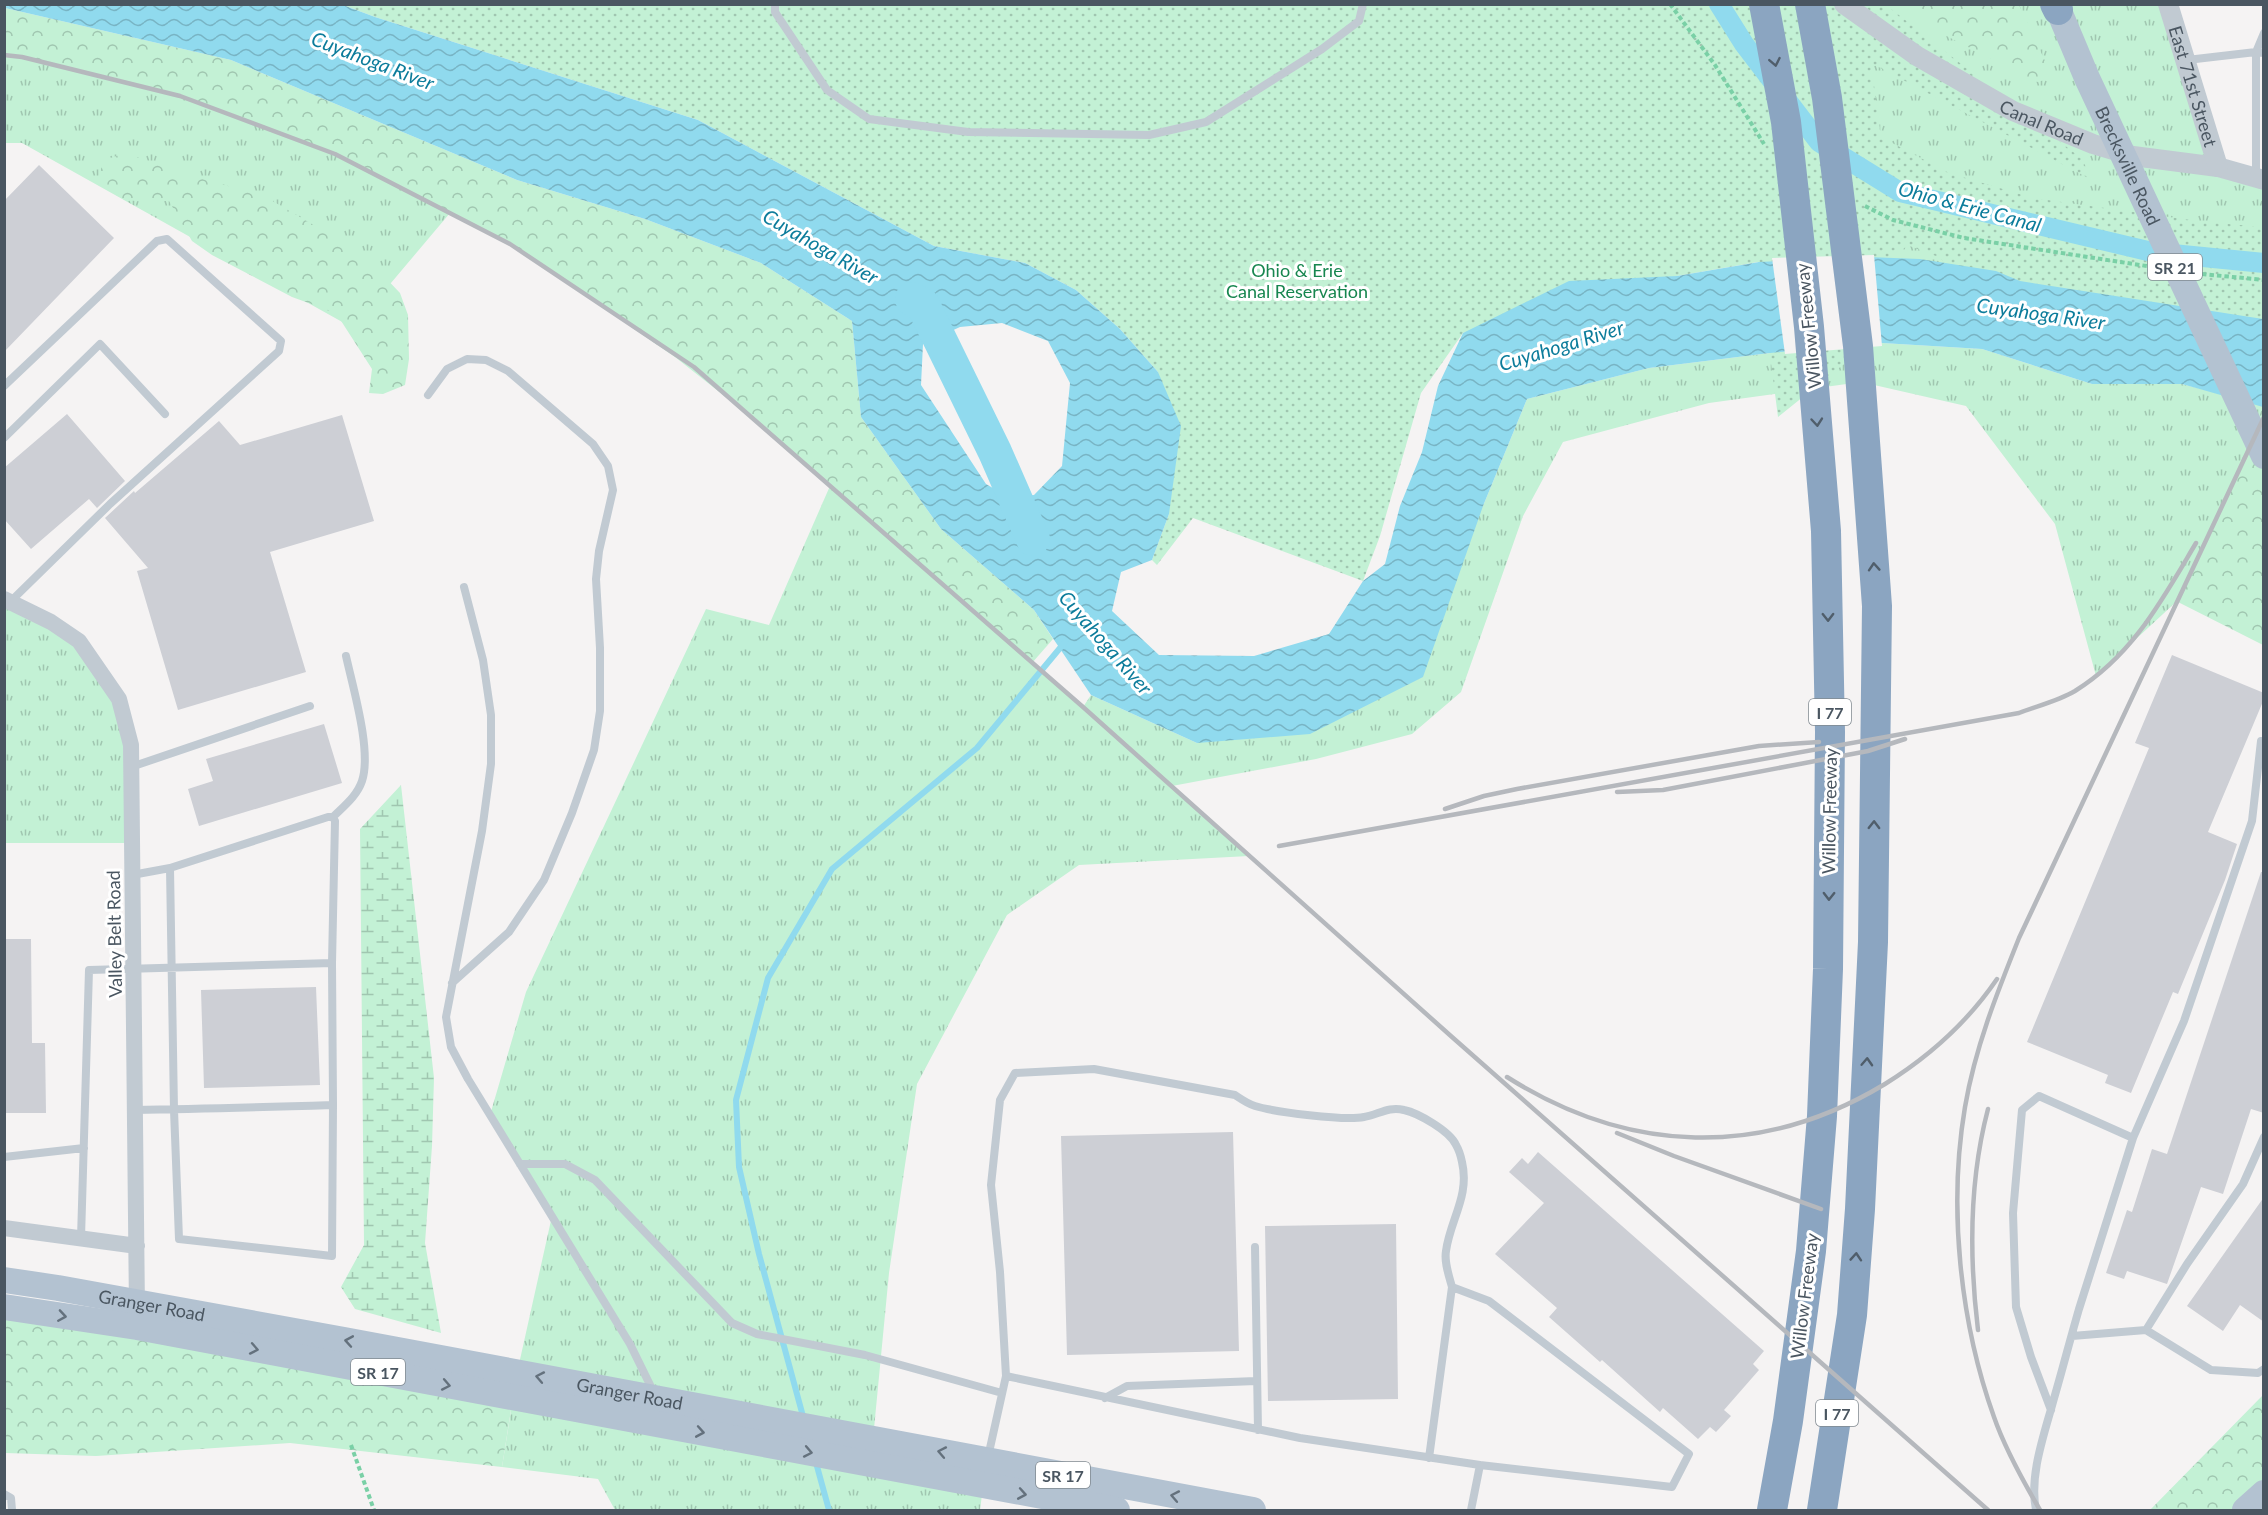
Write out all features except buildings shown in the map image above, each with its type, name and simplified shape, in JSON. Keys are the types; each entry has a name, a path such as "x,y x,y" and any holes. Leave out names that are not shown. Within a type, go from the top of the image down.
{"highway":[{"name":"Willow Freeway","path":"1764,4 1786,122 1809,327 1826,531 1830,720 1828,969 1822,1116 1811,1251 1788,1421 1770,1510"},
{"name":"I 77","path":"1810,4 1827,98 1858,346 1877,606 1873,942 1860,1209 1852,1315 1822,1510"},
{"path":"1830,1510 1852,1315"}],"main road":[{"name":"Brecksville Road","path":"2056,6 2087,78 2264,456"},
{"name":"Granger Road","path":"4,1280 137,1315 655,1412 750,1441 882,1466 981,1499 1117,1510"},
{"name":"Granger Road","path":"4,1307 137,1315"},
{"name":"Granger Road","path":"655,1412 742,1416 1253,1510"},
{"path":"981,1499 987,1461"},
{"path":"2246,1510 2264,1493"}],"street":[{"name":"Canal Road","path":"1844,4 1917,56 2013,111 2093,144 2133,156 2218,167 2260,179"},
{"name":"East 71st Street","path":"2168,4 2218,167"},
{"name":"Valley Belt Road","path":"7,600 51,622 79,641 119,699 131,745 137,1315"},
{"path":"4,1228 136,1246"}],"lane":[{"path":"775,4 775,12 827,90 869,119 968,132 1149,135 1206,122 1322,50 1359,21 1363,4"},
{"path":"2260,179 2260,53 2264,33"},
{"path":"2187,60 2260,53"},
{"path":"4,386 157,241 166,239 281,341 279,351 7,600"},
{"path":"4,438 100,344 165,414"},
{"path":"428,395 447,369 466,359 486,360 493,363 507,371 593,444 608,466 613,490 596,579 600,648 600,711 594,750 572,813 544,880 509,932 452,983"},
{"path":"464,587 483,660 491,715 491,764 482,831 446,1017 451,1047 468,1079 630,1344 655,1412"},
{"path":"132,875 170,868 333,817 355,795 362,781 365,764 363,734 346,656"},
{"path":"131,767 309,706"},
{"path":"2036,1510 2033,1498 2038,1467 2072,1335 2133,1138 2184,1021 2252,821 2261,741 2264,743"},
{"path":"170,868 174,1110 179,1239 332,1256 332,963 336,822 333,817"},
{"path":"81,1238 89,970 332,963"},
{"path":"987,1461 1006,1376 1000,1272 991,1185 1000,1100 1015,1073 1094,1069 1235,1095 1254,1106 1331,1118 1364,1118 1385,1109 1404,1110 1440,1128 1456,1143 1463,1165 1463,1184 1460,1209 1445,1253 1452,1287 1429,1458"},
{"path":"2051,1410 2031,1357 2016,1307 2013,1213 2022,1110 2039,1096 2133,1138"},
{"path":"135,1110 333,1105"},
{"path":"2146,1330 2187,1264 2243,1184 2264,1137"},
{"path":"4,1157 84,1148"},
{"path":"520,1164 565,1164 595,1180 732,1323 757,1334 865,1354 1002,1393"},
{"path":"1255,1247 1258,1430"},
{"path":"1006,1376 1258,1430 1429,1458 1672,1487 1689,1454 1489,1301 1452,1287"},
{"path":"2072,1335 2146,1330 2211,1370 2258,1374 2264,1369"},
{"path":"1105,1398 1126,1386 1256,1381"},
{"path":"1471,1510 1480,1465"},
{"path":"4,1494 11,1498 12,1510"}],"path":[{"path":"1670,4 1715,65 1764,144 1773,150"},
{"path":"1864,206 1893,220 1964,238 2156,268"},
{"path":"2199,274 2264,280"},
{"path":"351,1445 374,1510"}],"green space":[{"name":"Ohio & Erie Canal Reservation","path":"343,5 1886,5 2082,159 2092,180 1871,63 1881,137 1949,173 2033,198 2205,222 2263,227 2263,319 2020,281 1976,283 1936,256 1907,245 1904,250 1892,251 1900,319 1778,417 1758,262 1677,276 1463,333 1421,393 1380,536 1363,581 1193,518 1157,565 1152,560 1169,514 1158,372 1120,329 1076,290 1025,263 934,246 698,120"},
{"path":"1834,5 2168,5 2218,167 2263,180 2263,338 1867,257"},
{"path":"1903,5 2019,5 2053,78 2037,82 1923,24"},
{"path":"5,8 231,60 517,180 645,219 761,263 852,321 861,417 941,529 1034,610 1053,639 1032,663 751,417 675,357 510,244 335,154 180,96 22,57 5,55"},
{"path":"5,55 22,57 180,96 335,154 450,213 353,328 22,143 5,143"},
{"path":"126,153 188,175 264,196 351,247 400,293 408,315 409,359 405,385 383,394 369,393 372,369 336,313 292,297 212,255 192,241 169,201 130,200 122,198 107,188 98,178 104,160"},
{"path":"1882,343 1982,349 2092,384 2182,384 2263,405 2263,416 2176,602 2096,676 2055,524 1966,406 1861,382 1709,403 1563,442 1523,516 1461,692 1412,734 1316,759 1172,786 1249,856 1079,865 1007,915 917,1084 889,1273 873,1439 983,1487 980,1510 615,1510 598,1479 502,1467 517,1373 552,1216 490,1115 526,992 706,609 769,625 830,486 1083,707 1091,695 1197,743 1483,506 1527,399 1649,368 1770,353"},
{"path":"2263,416 2263,645 2176,601"},
{"path":"4,599 79,641 119,699 132,843 5,843"},
{"path":"401,785 434,1078 425,1243 441,1333 355,1309 341,1287 364,1245 360,829"},
{"path":"4,1307 513,1397 502,1467 290,1443 96,1456 5,1453"},
{"path":"2263,1395 2263,1493 2245,1510 2150,1510"}],"water":[{"path":"5,4 343,5 698,120 934,246 1025,263 1076,290 1120,329 1158,372 1181,426 1169,514 1152,560 1121,572 1112,611 1159,655 1254,656 1329,634 1363,581 1385,564 1400,506 1422,452 1438,386 1463,333 1569,281 1677,276 1759,262 1867,257 1920,259 1996,271 2020,281 2263,319 2263,407 2182,384 2092,384 1982,349 1882,343 1770,353 1649,368 1527,399 1483,506 1423,677 1310,734 1197,743 1091,695 1034,610 941,529 861,417 852,321 761,263 645,219 517,180 231,60 5,8","holes":["1002,323 1048,341 1070,383 1062,466 1034,495 1008,497 986,484 921,385 923,344 960,327"]}],"pier":[{"path":"1874,255 1882,346 1785,354 1772,258"}],"waterway":[{"name":"Ohio & Erie Canal","path":"1719,4 1744,44 1819,142 1900,192 2152,252 2264,263"},
{"name":"Cuyahoga River","path":"912,299 923,305 995,452 1033,539"},
{"path":"804,1420 759,1254 739,1167 736,1100 768,978 832,869 977,748 1065,642"},
{"path":"815,1459 829,1510"}],"railway":[{"path":"4,55 22,57 180,96 335,154 510,244 694,367 1083,707 1452,1037 1988,1510"},
{"path":"2040,1510 1998,1429 1982,1381 1965,1304 1960,1264 1958,1184 1960,1145 1969,1085 1988,1021 2019,938 2264,417"},
{"path":"1279,846 2019,713 2055,701 2075,691 2114,661 2158,605 2196,543"},
{"path":"1617,792 1663,790 1868,751 1905,739"},
{"path":"1445,809 1484,796 1517,789 1759,746 1819,742"},
{"path":"1507,1077 1553,1102 1600,1121 1648,1133 1695,1138 1743,1135 1791,1125 1838,1108 1885,1084 1947,1038 1997,979"},
{"path":"1978,1330 1972,1247 1974,1191 1988,1109"},
{"path":"1617,1133 1821,1209"}]}
